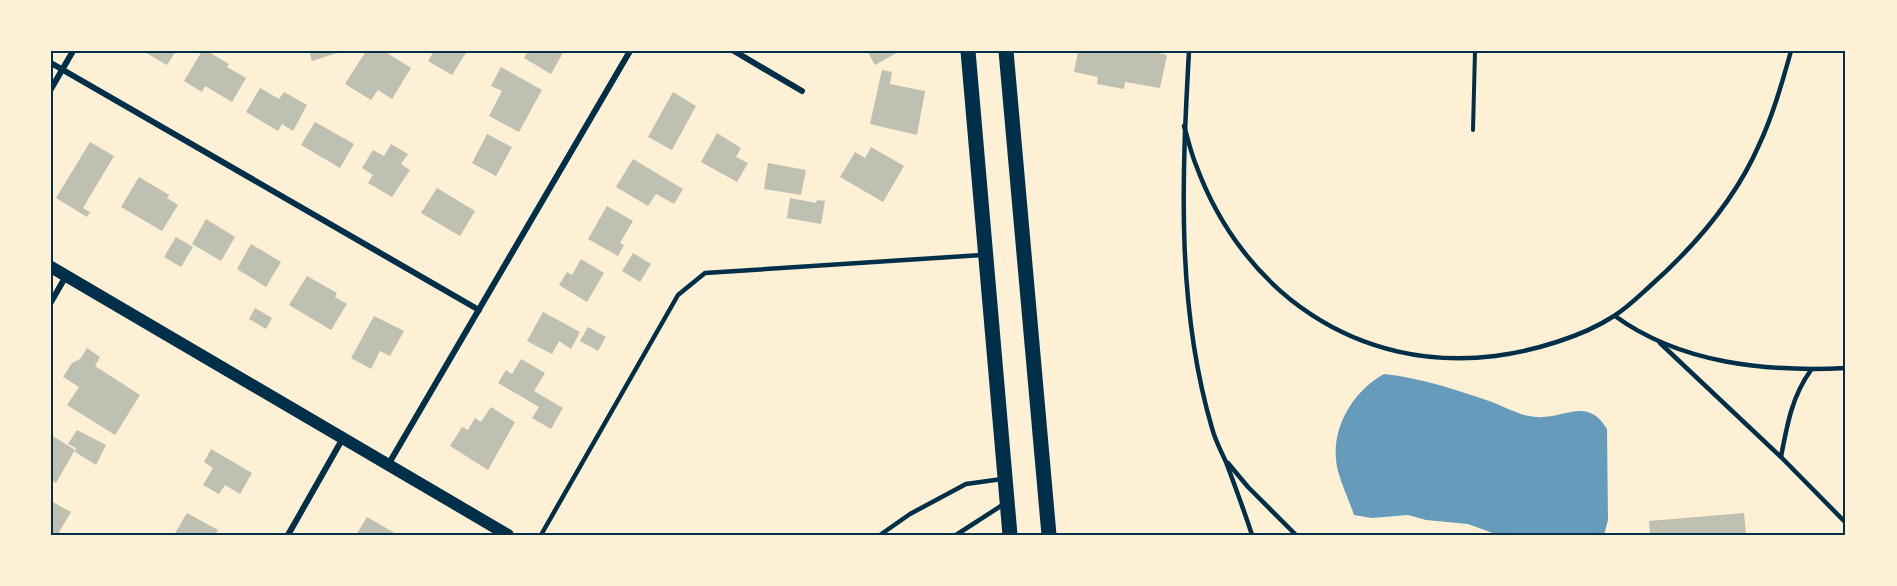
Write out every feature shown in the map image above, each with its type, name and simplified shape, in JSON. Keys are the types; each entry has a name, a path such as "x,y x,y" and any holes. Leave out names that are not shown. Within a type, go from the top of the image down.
{"main road":[{"path":"968,51 1010,535"},
{"path":"1006,51 1049,535"},
{"path":"51,267 508,535"}],"street":[{"path":"51,89 73,51"},
{"path":"388,465 630,51"},
{"path":"734,51 802,91"},
{"path":"51,63 479,310"},
{"path":"51,302 66,276"},
{"path":"288,535 343,438"}],"lane":[{"path":"1188,51 1184,126 1184,255 1187,299 1212,430 1252,535"},
{"path":"1184,126 1196,166 1212,202 1245,254 1279,291 1300,309 1327,326 1383,349 1413,355 1466,359 1520,353 1574,335 1615,316 1676,261 1705,231 1758,148 1772,116 1791,51"},
{"path":"541,535 678,295 705,273 984,255"},
{"path":"1615,316 1633,329 1660,343 1715,359 1746,365 1812,370 1846,368"},
{"path":"1660,343 1781,457 1846,523"},
{"path":"1781,457 1793,402 1802,383 1812,370"},
{"path":"1224,458 1248,487 1296,535"},
{"path":"880,535 910,514 966,484 1005,478"},
{"path":"956,535 1007,502"}],"path":[{"path":"1473,130 1475,51"}],"water":[{"path":"1384,374 1439,385 1531,417 1547,417 1575,411 1592,413 1607,429 1608,520 1604,535 1498,535 1468,524 1426,520 1408,515 1372,518 1354,515 1338,471 1336,442 1339,428 1352,403 1361,391"}],"building":[{"path":"143,51 176,51 167,65"},
{"path":"202,51 207,51 229,64 227,67 246,78 232,102 205,86 202,92 184,81"},
{"path":"309,51 340,51 340,52 312,61"},
{"path":"366,51 377,53 384,51 411,68 392,99 378,90 371,100 345,84"},
{"path":"434,51 467,51 452,75 428,61"},
{"path":"528,51 564,51 551,74 524,58"},
{"path":"867,51 900,51 875,65"},
{"path":"1078,51 1149,51 1167,55 1160,88 1125,82 1124,89 1097,84 1098,77 1074,72"},
{"path":"501,67 542,90 519,132 489,116 502,91 491,86"},
{"path":"882,70 892,72 890,84 925,91 917,135 870,124"},
{"path":"260,88 279,99 284,92 307,105 293,131 282,124 278,131 246,112"},
{"path":"673,92 696,106 672,150 648,137"},
{"path":"315,122 354,144 340,168 301,145"},
{"path":"717,133 741,148 736,157 748,163 737,182 701,162"},
{"path":"487,134 512,147 496,176 472,163"},
{"path":"90,142 114,156 83,208 90,212 87,217 56,198"},
{"path":"391,144 408,154 401,164 410,170 392,197 368,183 373,175 362,168 373,150 384,156"},
{"path":"871,147 904,166 883,202 840,177 855,152 865,158"},
{"path":"633,159 683,189 674,204 656,194 648,206 616,187"},
{"path":"768,163 806,170 801,195 764,189"},
{"path":"139,177 169,195 167,198 178,205 162,231 121,207"},
{"path":"437,188 475,211 460,236 421,213"},
{"path":"790,198 816,203 817,200 825,201 821,224 787,218"},
{"path":"607,206 633,221 620,243 624,245 618,256 588,239"},
{"path":"206,219 235,237 221,261 192,244"},
{"path":"176,237 193,247 181,267 164,257"},
{"path":"251,244 281,262 266,287 237,269"},
{"path":"633,253 651,264 640,282 622,271"},
{"path":"581,259 604,273 587,302 559,285 567,272 572,275"},
{"path":"307,276 337,293 335,297 347,304 331,330 289,305"},
{"path":"255,308 272,318 266,329 249,319"},
{"path":"543,312 580,332 571,349 559,341 552,354 527,341"},
{"path":"374,316 404,331 390,356 380,351 371,369 351,358"},
{"path":"588,327 606,337 598,351 580,341"},
{"path":"87,348 100,357 95,366 140,395 115,435 67,405 79,387 63,377 72,363 80,359"},
{"path":"521,359 545,373 534,391 563,408 551,429 532,418 539,407 498,383 506,370 512,374"},
{"path":"491,407 515,422 488,470 450,446 462,427 468,430 475,418 481,422"},
{"path":"77,430 106,445 96,465 75,452 76,448 68,444"},
{"path":"51,435 75,450 56,483 51,480"},
{"path":"211,449 252,473 240,494 225,485 219,494 203,485 213,468 204,462"},
{"path":"51,501 71,512 59,532 64,535 51,535"},
{"path":"187,513 218,530 215,535 174,535"},
{"path":"1744,513 1746,535 1650,535 1649,521"},
{"path":"367,517 398,535 356,535"}]}
